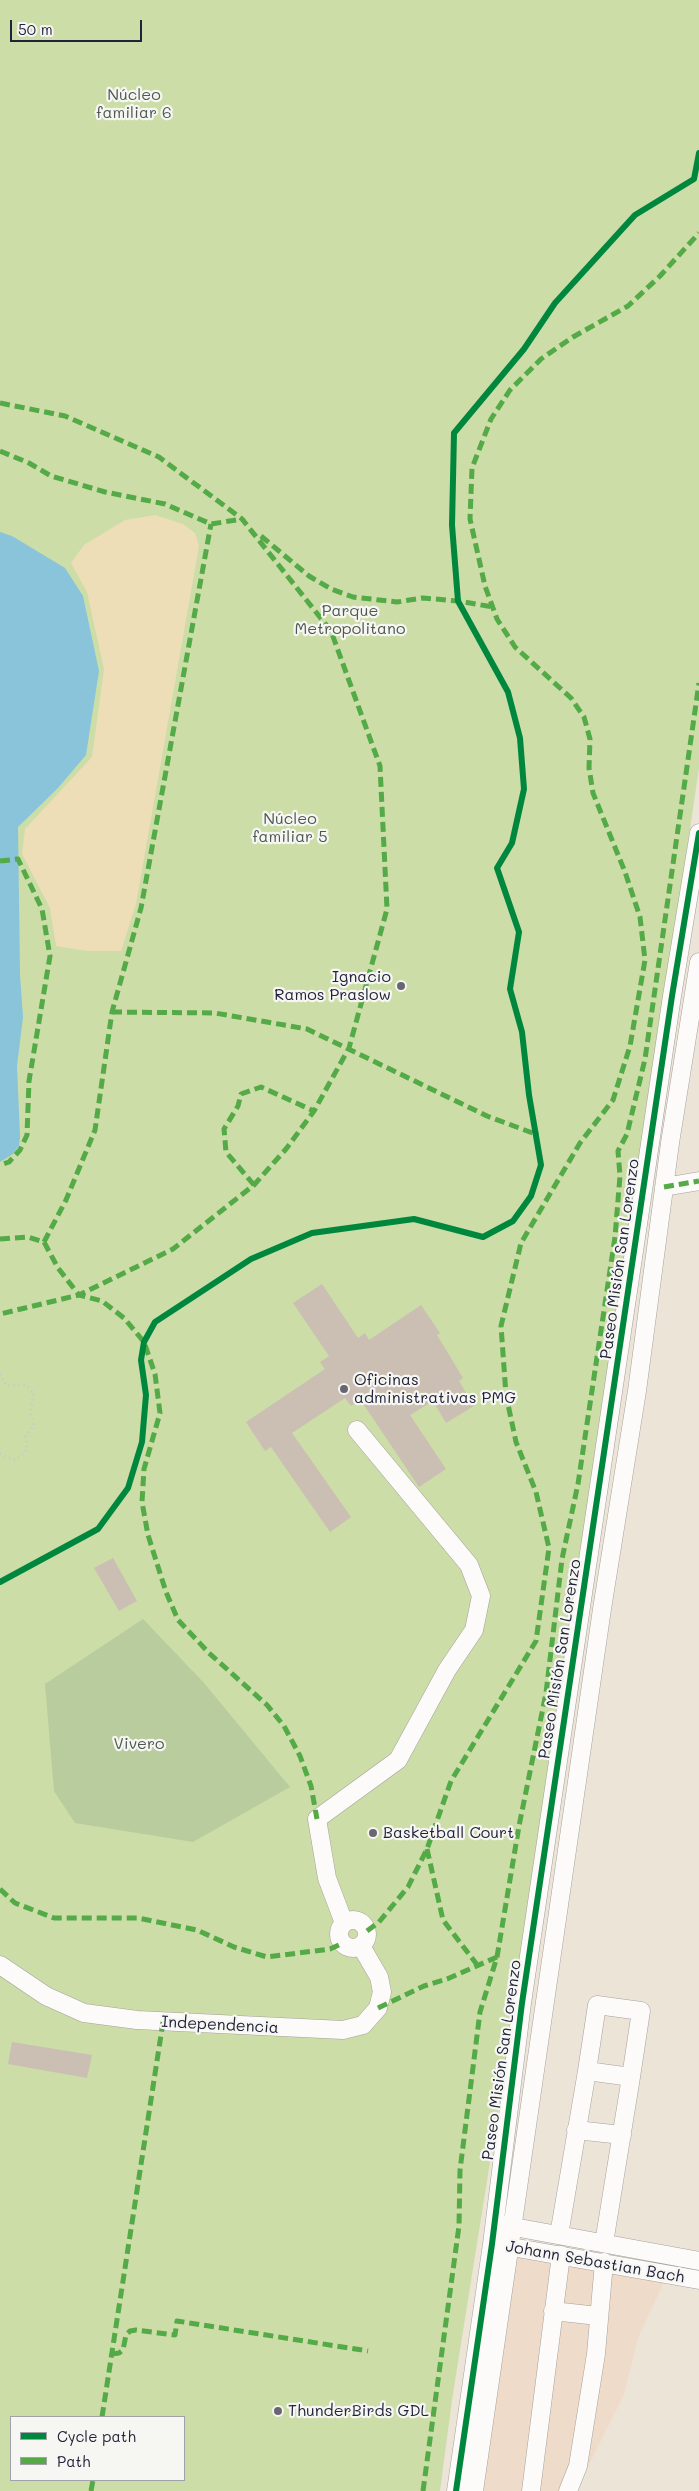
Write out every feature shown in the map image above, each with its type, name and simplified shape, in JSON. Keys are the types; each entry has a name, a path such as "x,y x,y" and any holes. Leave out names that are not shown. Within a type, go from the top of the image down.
{"street":[{"name":"Paseo Misión San Lorenzo","path":"456,2491 492,2244 522,2003 672,996 699,833"},
{"name":"Paseo Misión San Lorenzo","path":"474,2491 514,2227 602,1609 637,1390 664,1187 699,962"},
{"path":"664,1187 699,1181"},
{"name":"Independencia","path":"0,1965 46,1996 84,2013 146,2021 343,2030 363,2025 378,2008 382,1992 379,1977 361,1946 350,1948 343,1943 339,1935 344,1923 327,1878 317,1819 398,1760 447,1670 474,1630 481,1596 469,1565 357,1430"},
{"path":"559,2235 598,2005 641,2011 604,2243"},
{"path":"586,2071 631,2077"},
{"path":"576,2130 622,2135"},
{"name":"Johann Sebastian Bach","path":"494,2224 699,2261"},
{"name":"Johann Sebastian Bach","path":"492,2244 699,2280"},
{"path":"531,2491 561,2255"},
{"path":"568,2491 578,2466 596,2354 604,2262"},
{"path":"553,2311 598,2316"}],"path":[{"path":"0,1374 6,1384 25,1385 34,1393 30,1412 34,1424 26,1436 27,1450 15,1460 0,1454"}],"shaded area":[{"path":"513,2255 665,2280 638,2338 624,2395 576,2491 478,2491"}],"green space":[{"name":"Parque Metropolitano","path":"0,0 699,0 699,768 533,1893 452,2400 440,2491 0,2491"},
{"name":"Vivero","path":"143,1619 204,1683 290,1787 193,1842 75,1823 54,1791 45,1684"}],"sand":[{"path":"155,515 183,524 195,533 199,546 136,904 121,951 87,951 56,946 50,908 22,854 25,829 92,757 104,669 87,592 71,563 84,545 125,520"}],"water":[{"path":"0,532 12,536 65,568 83,596 99,671 86,755 58,788 18,827 20,975 23,1017 17,1066 20,1136 19,1146 13,1154 0,1162"}],"building":[{"name":"Oficinas administrativas PMG","path":"322,1284 358,1338 365,1333 369,1340 421,1305 440,1333 437,1335 463,1378 459,1381 474,1406 446,1423 433,1401 410,1415 446,1469 419,1487 360,1399 351,1406 345,1398 292,1433 351,1517 330,1532 271,1447 265,1451 246,1422 325,1369 320,1362 329,1356 293,1303"},
{"path":"113,1558 137,1601 119,1611 94,1568"},
{"path":"12,2042 92,2055 87,2078 8,2064"}],"marked path":[{"path":"367,1931 379,1922 408,1887 427,1849 451,1781 536,1641 549,1548 536,1492 516,1442 506,1395 501,1326 521,1243 580,1143 613,1100 630,1046 645,960 640,917 625,872 593,793 589,768 590,739 584,717 571,698 515,647 497,619 485,586 470,519 472,468 491,419 510,390 541,359 573,337 628,306 660,276 699,233"},
{"path":"0,403 65,416 159,457 242,519 331,631 380,766 387,909 349,1048 314,1111 286,1149 254,1185 173,1249 79,1295 0,1314"},
{"path":"0,451 29,463 51,476 105,492 165,504 211,524 242,519 244,521"},
{"path":"44,1242 66,1200 95,1130 112,1012 141,908 211,524"},
{"path":"261,536 309,576 331,589 353,597 397,602 423,598 493,607"},
{"path":"423,2491 459,2226 460,2170 480,2012 497,1957 519,1826 546,1693 562,1559 578,1484 615,1237 620,1176 618,1151 627,1134 645,1059 699,683"},
{"path":"0,861 18,859 42,909 50,956 29,1081 27,1135 20,1150 9,1162 0,1165"},
{"path":"112,1012 215,1013 307,1029 487,1116 538,1135"},
{"path":"254,1185 226,1152 224,1129 238,1106 241,1094 261,1087 314,1111"},
{"path":"664,1187 699,1181"},
{"path":"0,1239 28,1237 44,1242 58,1268 79,1295 102,1301 124,1318 144,1342 155,1374 160,1413 144,1469 142,1502 148,1535 166,1592 178,1620 209,1653 267,1705 284,1726 300,1756 311,1786 317,1819"},
{"path":"427,1849 443,1920 478,1966"},
{"path":"0,1889 15,1903 54,1918 138,1918 197,1930 234,1947 267,1957 330,1949 343,1943"},
{"path":"378,2008 424,1986 447,1979 497,1957"},
{"path":"102,2416 163,2022"},
{"path":"112,2354 123,2350 126,2335 130,2331 136,2330 175,2335 177,2321 368,2351"},
{"path":"91,2491 93,2481"}],"cycle path":[{"path":"0,1582 98,1529 128,1488 142,1442 146,1395 141,1360 144,1342 155,1322 251,1259 312,1233 414,1219 483,1237 513,1221 531,1196 541,1165 529,1095 522,1032 510,989 519,932 497,868 512,843 524,789 520,738 508,692 458,601 452,525 454,433 524,349 555,303 635,215 694,179 699,153"},
{"path":"456,2491 492,2244 522,2003 672,996 699,833"}],"place":[{"name":"Ignacio Ramos Praslow","path":"401,986"},
{"name":"Oficinas administrativas PMG","path":"344,1389"},
{"name":"Basketball Court","path":"373,1833"},
{"name":"ThunderBirds GDL","path":"278,2411"}],"park label":[{"name":"Núcleo familiar 6","path":"134,104"},
{"name":"Núcleo familiar 5","path":"290,828"}]}
